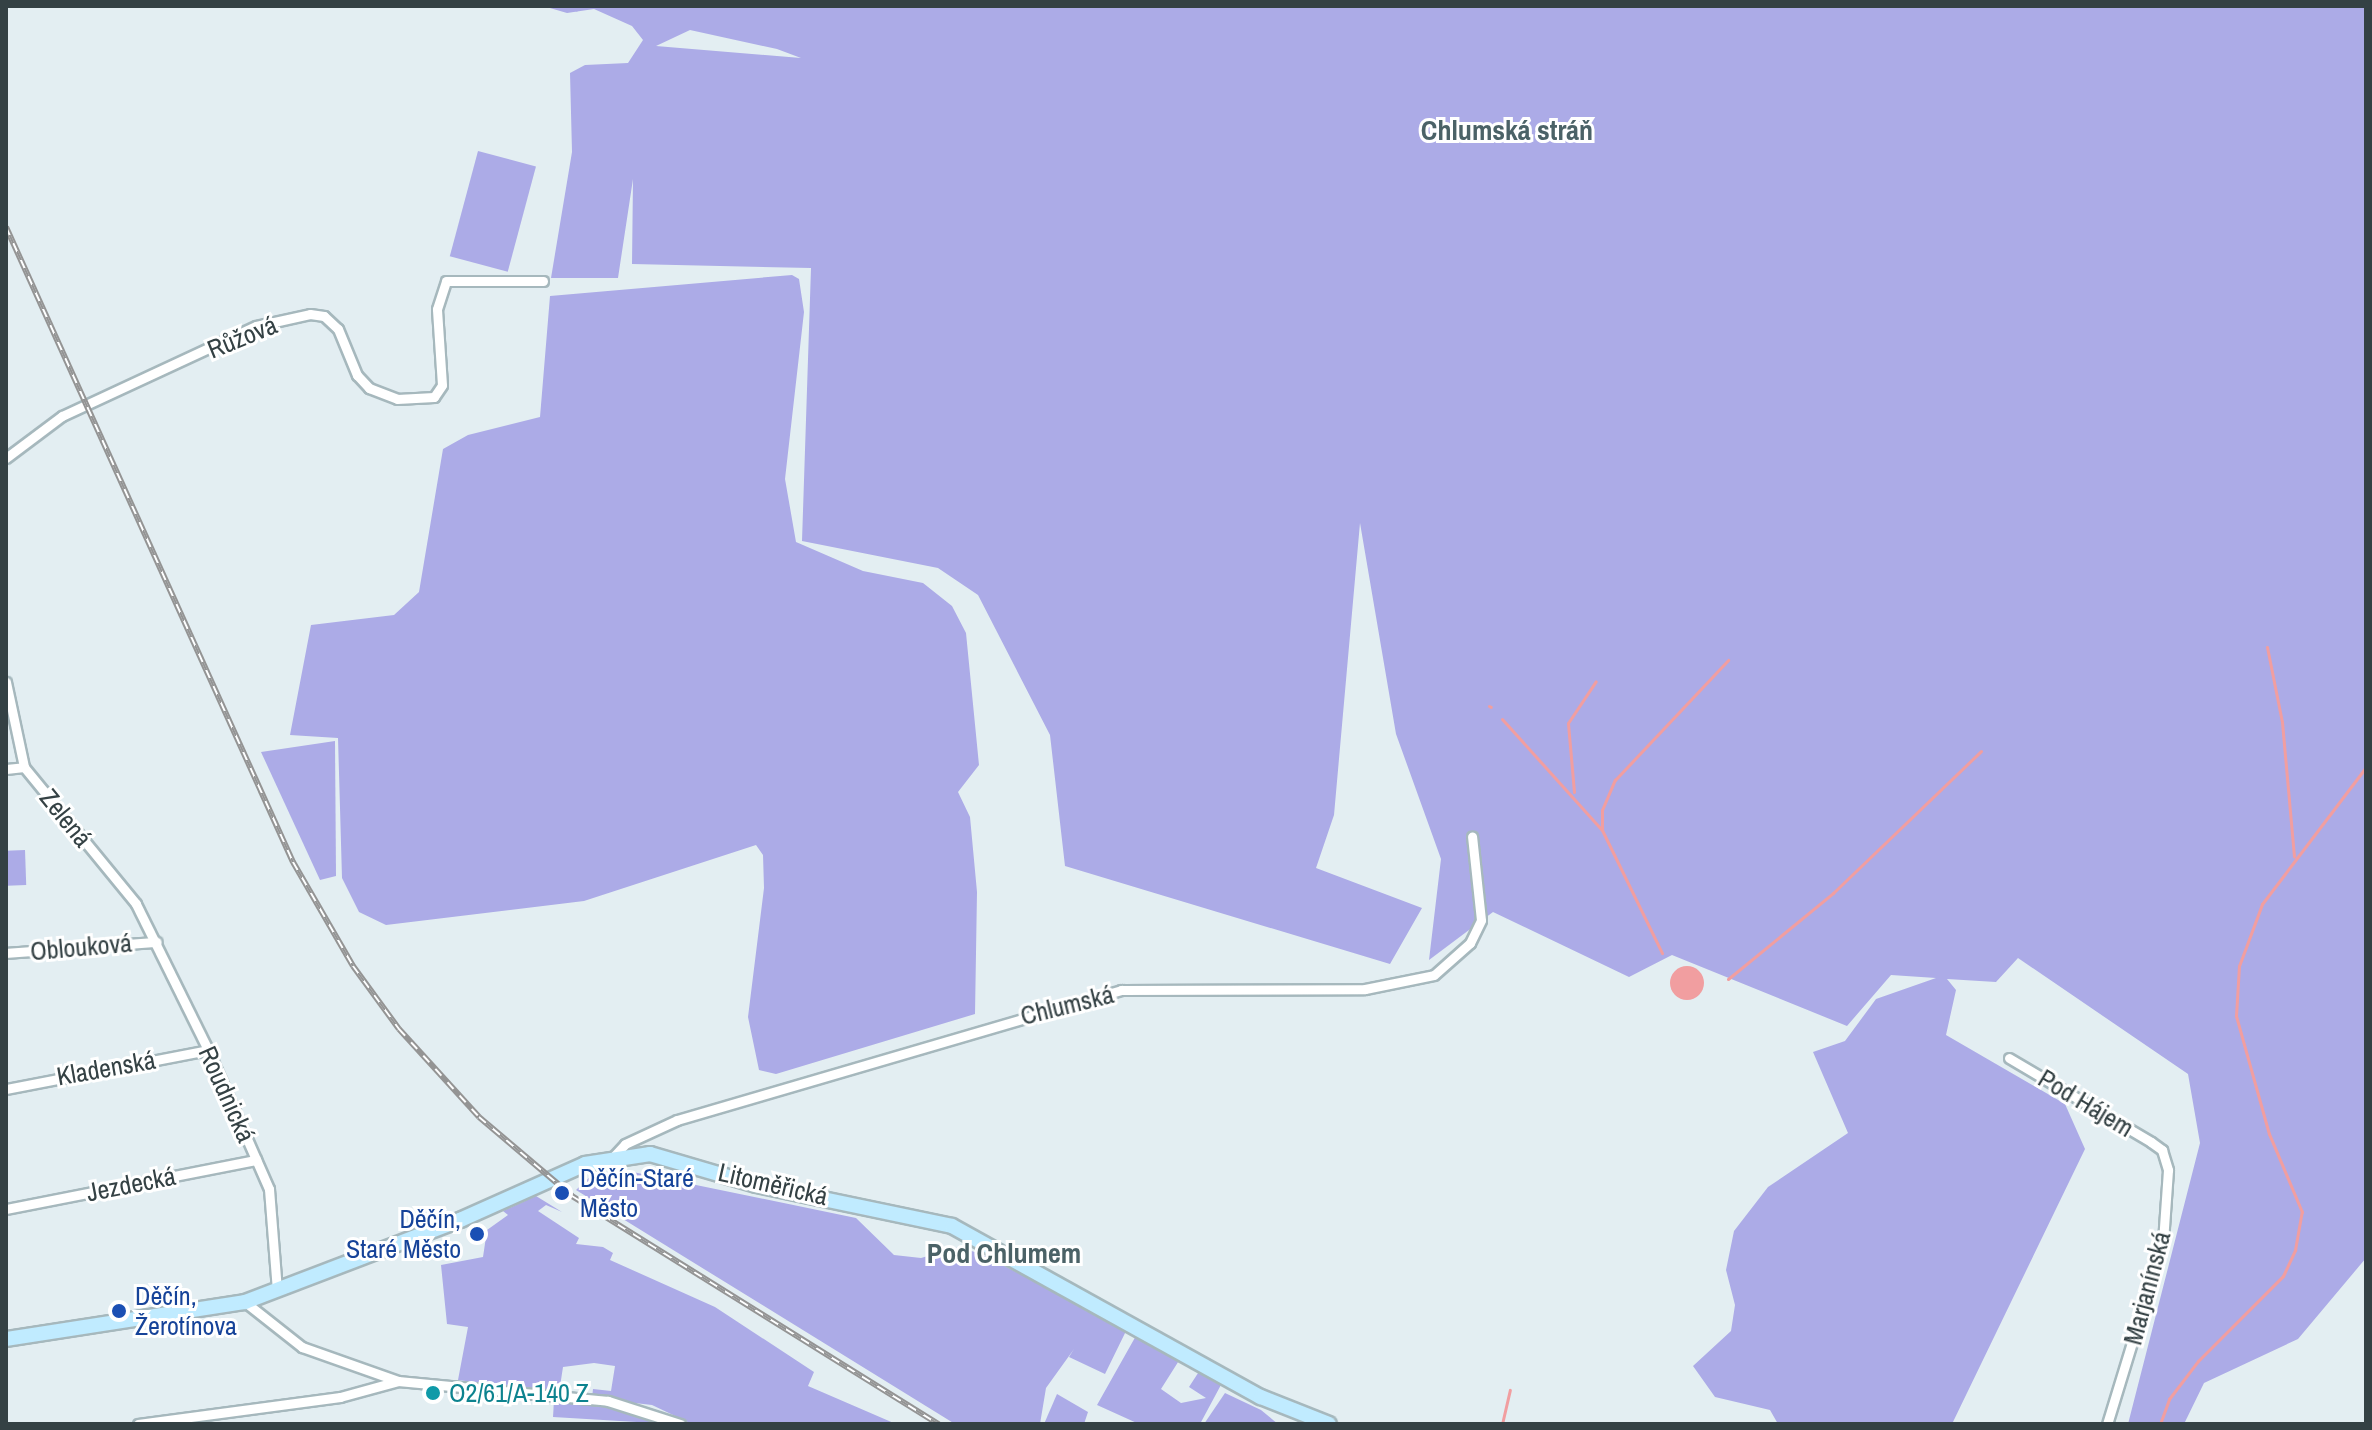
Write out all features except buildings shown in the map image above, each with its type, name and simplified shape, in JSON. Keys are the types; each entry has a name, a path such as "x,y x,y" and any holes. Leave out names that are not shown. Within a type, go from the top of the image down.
{"main road":[{"name":"Litoměřická","path":"6,1339 245,1302 614,1156 663,1156 748,1183 952,1226 1261,1397 1329,1424"}],"street":[{"name":"Růžová","path":"6,458 62,416 256,326 310,314 324,316 338,329 369,388 409,400 434,397 442,385 438,303 446,281 543,281"},
{"name":"Zelená","path":"6,682 24,767 136,904 157,942"},
{"path":"6,769 24,767"},
{"name":"Chlumská","path":"614,1156 625,1144 677,1120 1121,990 1365,989 1434,975 1470,943 1481,920 1472,836"},
{"name":"Oblouková","path":"6,953 157,942"},
{"name":"Roudnická","path":"157,942 256,1160 273,1208 271,1252 277,1290"},
{"name":"Kladenská","path":"6,1089 208,1050"},
{"name":"Pod Hájem","path":"2009,1058 2162,1150"},
{"name":"Marjanínská","path":"2107,1424 2163,1241 2168,1170 2162,1150"},
{"name":"Jezdecká","path":"6,1209 256,1160"},
{"path":"245,1302 302,1347 398,1381 608,1401 680,1424"},
{"path":"138,1424 340,1397 398,1381"}],"shaded area":[{"path":"543,6 2366,6 2366,1258 2298,1339 2204,1383 2184,1424 2128,1424 2200,1143 2188,1074 2018,958 1996,982 1947,979 1956,990 1946,1035 2065,1104 2085,1149 1952,1424 1778,1424 1770,1410 1715,1397 1693,1366 1731,1331 1735,1305 1726,1270 1734,1231 1768,1187 1848,1133 1813,1052 1845,1041 1876,999 1936,978 1891,975 1847,1026 1672,955 1629,977 1493,912 1429,960 1441,859 1396,734 1360,523 1334,815 1316,868 1422,908 1390,964 1065,866 1050,735 978,595 938,568 802,541 811,268 632,264 633,179 618,278 551,278 572,152 570,73 585,65 628,63 643,40 632,26 594,9 567,13","holes":["690,30 777,49 801,58 656,46"]},
{"path":"478,151 536,167 508,272 450,256"},
{"path":"792,275 799,279 804,312 785,479 796,542 863,571 923,583 952,606 966,633 979,765 958,792 970,817 977,892 975,1014 776,1074 759,1070 748,1017 764,888 763,855 756,845 584,901 386,925 359,912 342,878 338,738 290,735 311,625 394,615 419,592 443,449 468,435 540,417 550,296"},
{"path":"335,741 336,876 320,880 261,752"},
{"path":"25,850 26,885 7,886 6,851"},
{"path":"1687,966 1699,971 1704,983 1699,995 1687,1000 1675,995 1670,983 1675,971"},
{"path":"628,1171 856,1218 894,1255 921,1258 959,1247 981,1254 1127,1329 1105,1374 1069,1357 1074,1349 1046,1388 1040,1424 955,1424 576,1190 594,1173"},
{"path":"536,1196 562,1212 546,1205 538,1211 579,1238 576,1244 603,1247 613,1253 610,1260 715,1307 814,1372 808,1386 896,1424 692,1424 652,1405 592,1398 593,1389 611,1391 615,1366 594,1363 563,1367 559,1393 458,1380 468,1327 447,1324 441,1265 483,1257 487,1230 508,1215 503,1211"},
{"path":"1137,1334 1180,1359 1161,1389 1181,1403 1206,1398 1189,1387 1200,1370 1222,1383 1200,1424 1139,1424 1097,1405"},
{"path":"1225,1393 1261,1410 1278,1424 1204,1424"},
{"path":"1057,1394 1088,1412 1084,1424 1044,1424"},
{"path":"554,1400 620,1408 670,1424 553,1417"}],"waterway":[{"path":"2267,647 2282,722 2294,856"},
{"path":"1602,829 1602,810 1615,780 1728,660"},
{"path":"1574,792 1568,723 1596,681"},
{"path":"1502,719 1602,830 1662,953"},
{"path":"1728,979 1833,893 1981,751"},
{"path":"2160,1424 2169,1399 2198,1361 2283,1276 2295,1250 2302,1212 2269,1134 2236,1016 2239,966 2262,904 2366,767"},
{"path":"1502,1424 1510,1390"}],"railway":[{"path":"6,227 293,862 353,966 399,1029 479,1117 572,1196 939,1424"}],"place":[{"name":"Děčín-Staré Město","path":"562,1193"},
{"name":"Děčín, Staré Město","path":"477,1234"},
{"name":"Děčín, Žerotínova","path":"119,1311"},
{"name":"O2/61/A-140 Z","path":"433,1393"}],"district":[{"name":"Chlumská stráň","path":"1507,130"},
{"name":"Pod Chlumem","path":"1004,1253"}]}
